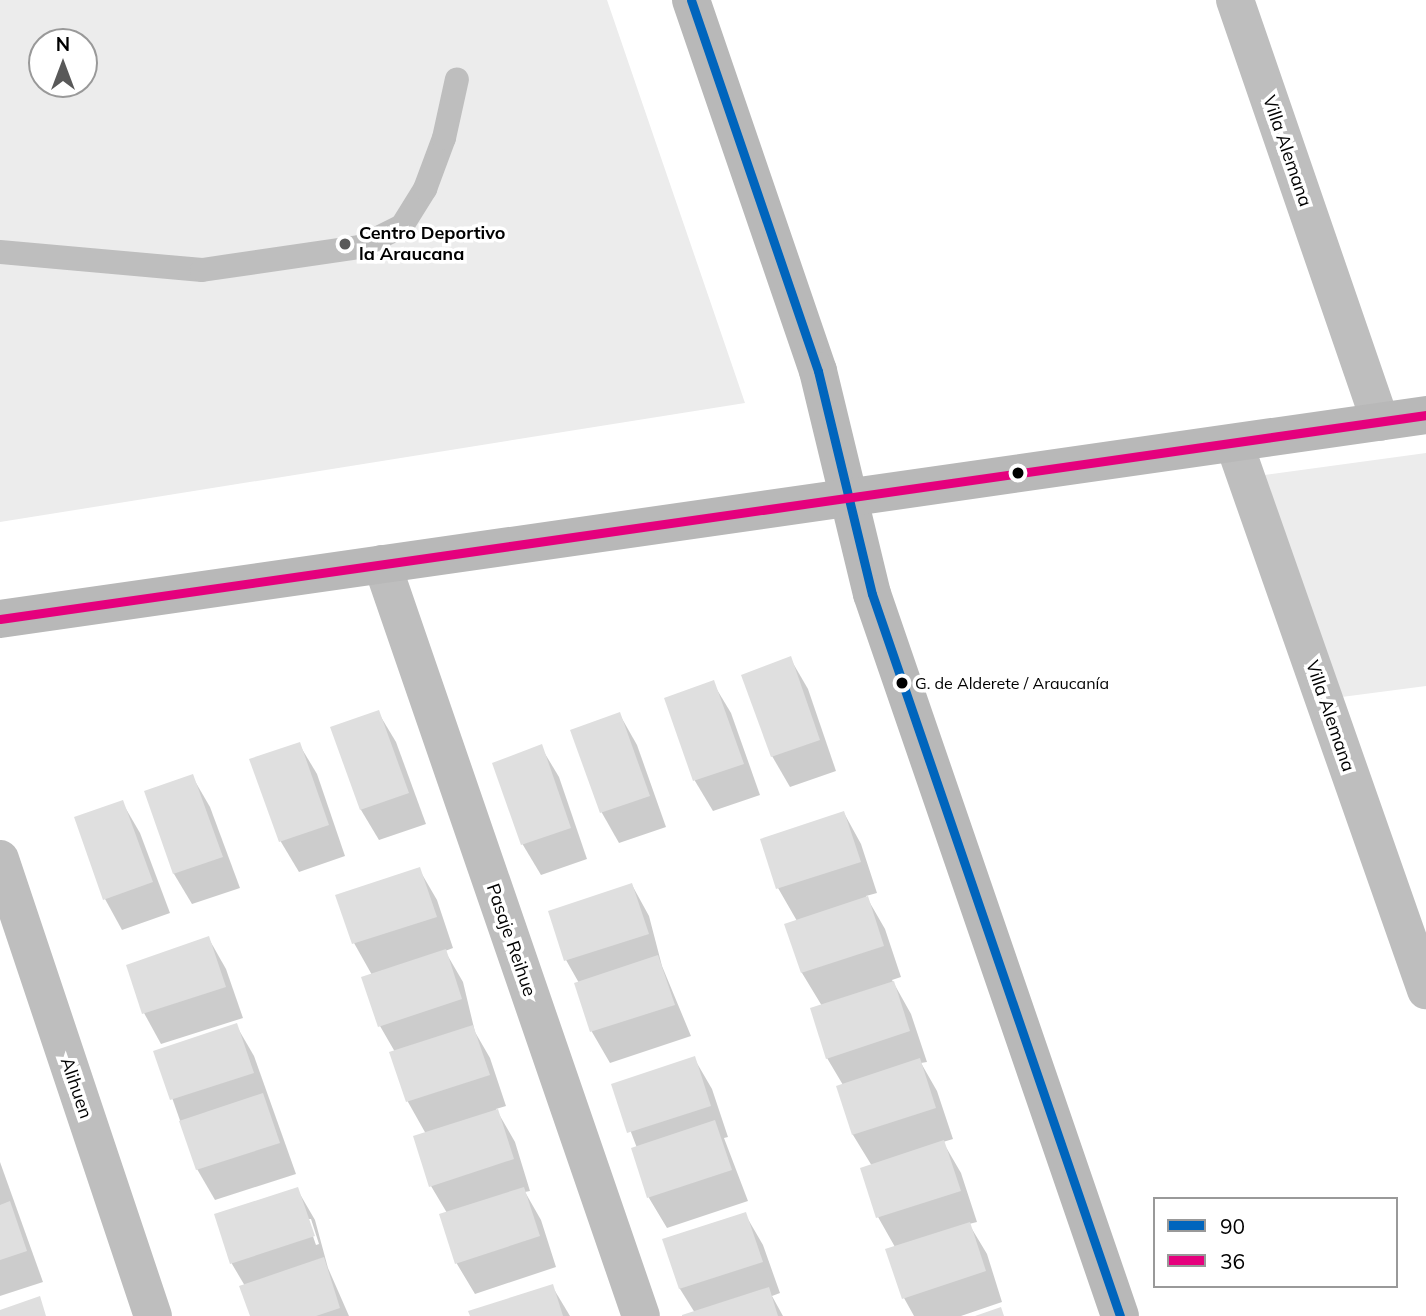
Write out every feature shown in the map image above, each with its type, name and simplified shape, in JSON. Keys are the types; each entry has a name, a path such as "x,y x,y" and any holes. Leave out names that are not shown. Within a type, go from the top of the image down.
{"street":[{"path":"691,0 818,371 872,594 1120,1316"},
{"name":"Villa Alemana","path":"1235,0 1380,422"},
{"path":"0,619 1426,415"},
{"name":"Villa Alemana","path":"1234,443 1426,990"},
{"name":"Pasaje Reihue","path":"382,564 641,1316"},
{"name":"Alihuen","path":"0,859 153,1316"}],"lane":[{"path":"0,251 202,270 360,247 402,226 425,189 444,138 457,79"}],"shaded area":[{"name":"Centro Deportivo la Araucana","path":"0,0 607,0 745,403 0,522"},
{"path":"1426,453 1426,686 1334,698 1257,476"}],"building":[{"path":"791,656 820,740 771,757 741,675"},
{"path":"714,680 744,764 693,781 664,698"},
{"path":"379,710 409,793 360,810 330,727"},
{"path":"620,712 650,796 600,813 570,730"},
{"path":"300,742 329,825 279,842 249,759"},
{"path":"542,744 571,828 521,845 492,763"},
{"path":"193,774 223,857 173,874 144,791"},
{"path":"123,800 153,882 103,900 74,817"},
{"path":"844,811 861,862 776,889 760,839"},
{"path":"420,867 437,917 352,944 335,895"},
{"path":"632,883 649,934 564,961 548,911"},
{"path":"868,896 884,946 801,973 784,924"},
{"path":"209,936 226,987 142,1014 126,965"},
{"path":"446,949 462,999 378,1027 361,977"},
{"path":"658,955 675,1005 590,1032 574,983"},
{"path":"894,981 910,1031 826,1059 810,1008"},
{"path":"237,1023 254,1073 170,1100 153,1051"},
{"path":"473,1025 490,1075 406,1102 389,1052"},
{"path":"695,1056 711,1106 627,1133 611,1084"},
{"path":"920,1058 936,1108 852,1135 836,1086"},
{"path":"263,1093 280,1143 196,1170 179,1121"},
{"path":"498,1109 514,1159 429,1187 413,1136"},
{"path":"715,1120 732,1170 647,1198 631,1148"},
{"path":"944,1140 961,1191 876,1218 860,1168"},
{"path":"298,1187 315,1236 230,1264 214,1214"},
{"path":"524,1187 540,1236 455,1264 439,1214"},
{"path":"10,1201 27,1251 0,1260 0,1205"},
{"path":"746,1212 763,1262 679,1289 662,1239"},
{"path":"970,1222 986,1271 902,1299 885,1249"},
{"path":"324,1257 340,1308 316,1316 250,1316 239,1286"},
{"path":"553,1284 563,1316 470,1316 468,1311"},
{"path":"769,1287 778,1316 682,1316 682,1315"},
{"path":"40,1296 46,1316 0,1316 0,1310"},
{"path":"1001,1307 1004,1316 975,1316"}],"transit line":[{"name":"90","path":"691,0 818,371 872,594 1120,1316"},
{"name":"36","path":"0,619 1426,415"}],"place":[{"name":"Centro Deportivo la Araucana","path":"345,244"},
{"name":"G. de Alderete / Araucanía","path":"902,683"}]}
